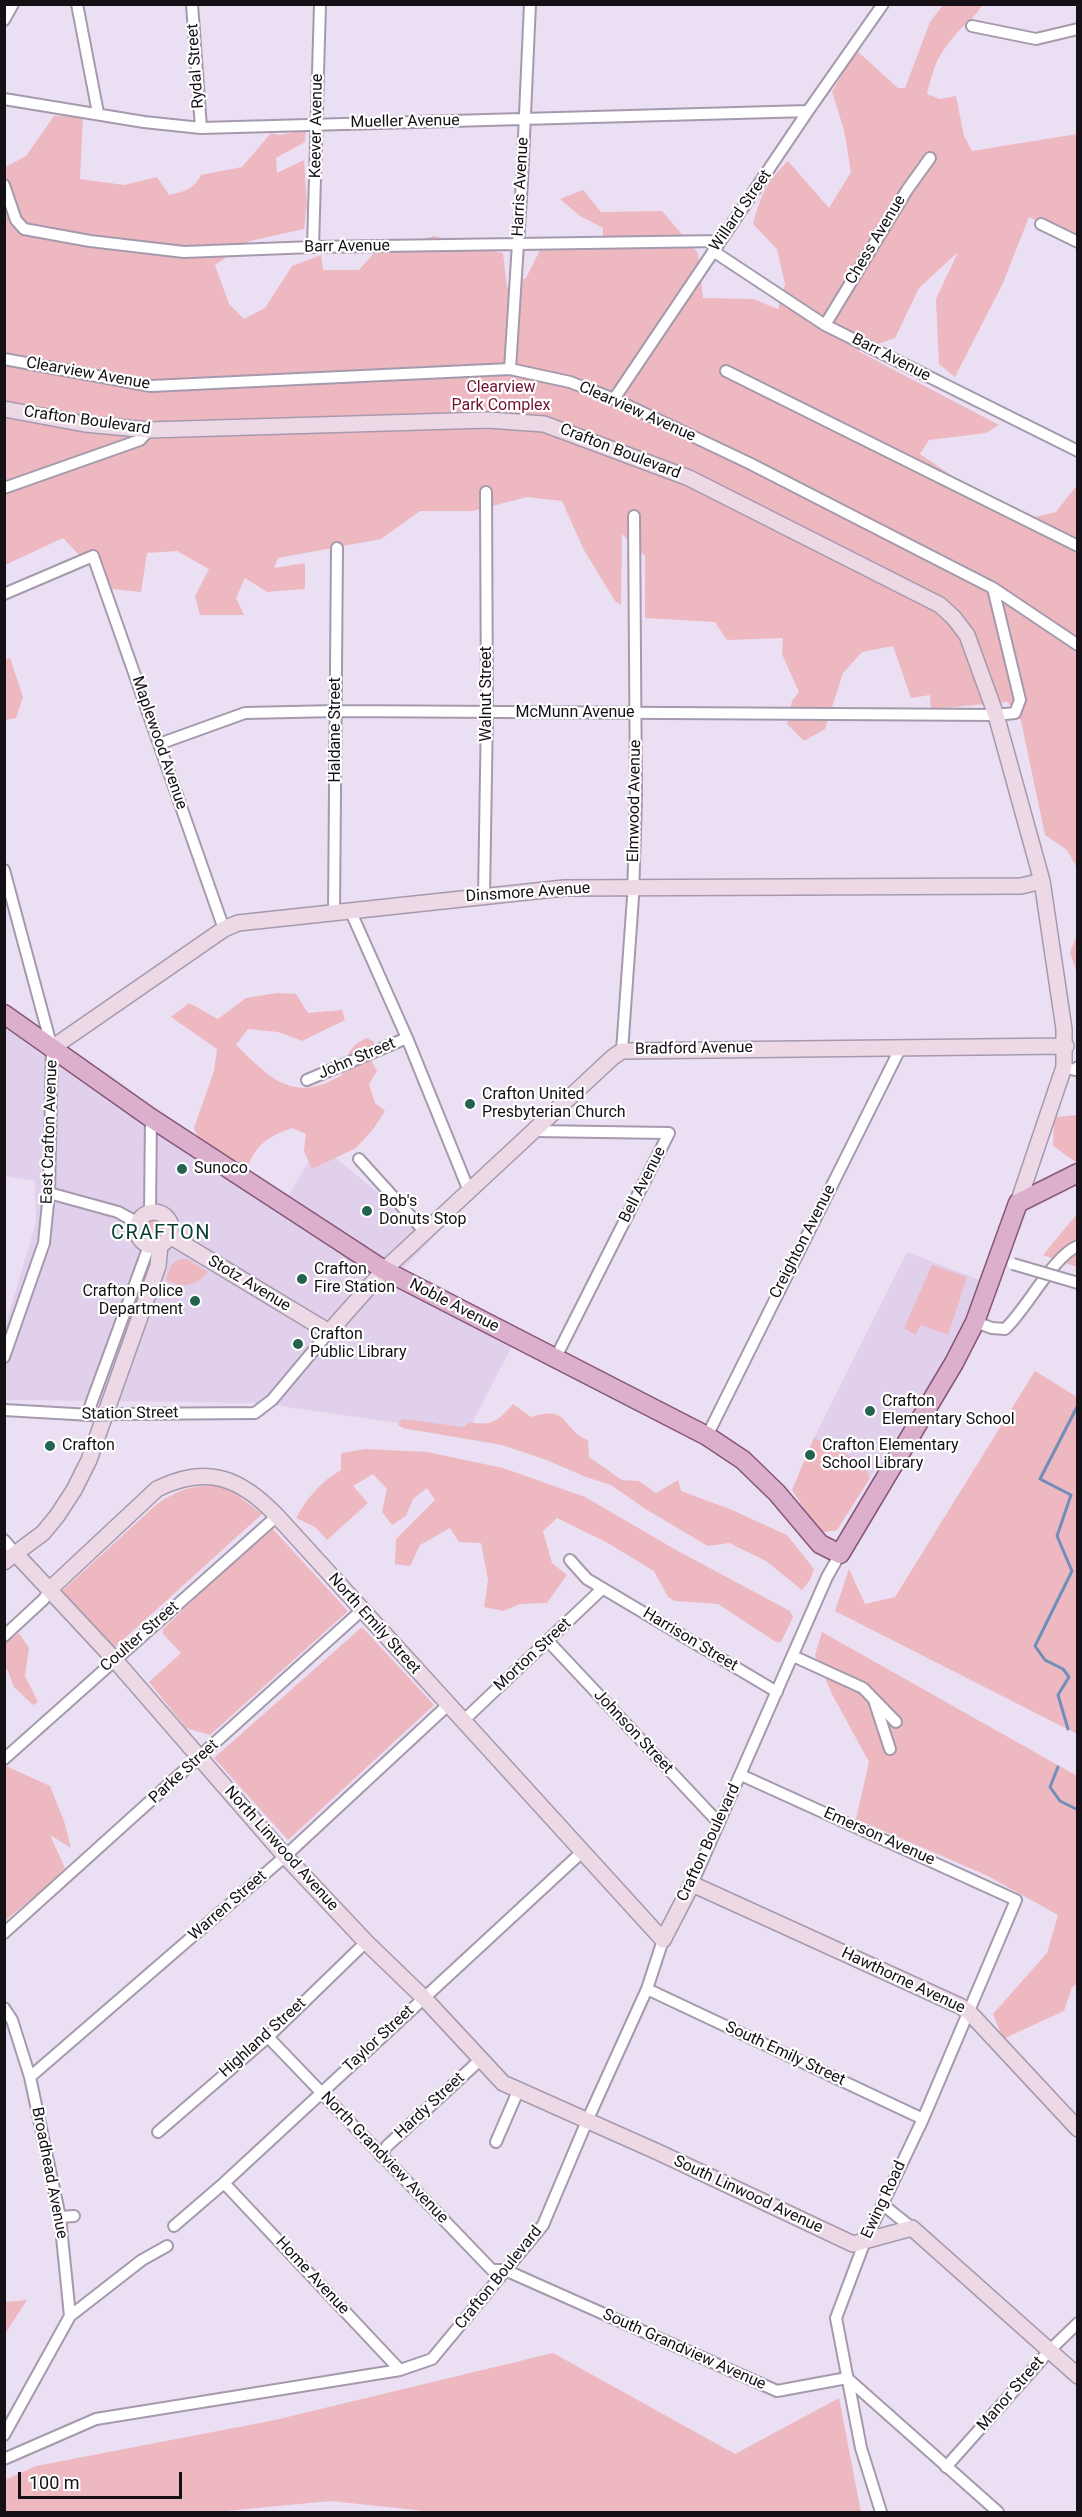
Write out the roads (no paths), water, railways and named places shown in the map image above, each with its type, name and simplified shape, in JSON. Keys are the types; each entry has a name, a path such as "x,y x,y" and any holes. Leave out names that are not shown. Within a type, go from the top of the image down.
{"main road":[{"name":"Crafton Boulevard","path":"4,409 85,424 149,430 488,420 544,424 689,478 932,600 954,618 972,646 996,715 1042,881 1071,1067 1018,1203"},
{"name":"Dinsmore Avenue","path":"52,1048 224,929 238,923 564,888 1021,886 1042,881"},
{"name":"Noble Avenue","path":"4,1014 151,1118 384,1270 706,1436 742,1460 777,1493 820,1544 840,1554"},
{"name":"Bradford Avenue","path":"329,1332 384,1270 612,1057 622,1051 1066,1046"},
{"path":"840,1554 954,1363 975,1323 1006,1261 1018,1203 1077,1173"},
{"path":"10,1558 43,1533 57,1516 85,1470 158,1266 160,1242 172,1227 166,1216 156,1211 144,1214 138,1223 137,1234 160,1242"},
{"name":"Stotz Avenue","path":"160,1242 329,1332"},
{"name":"North Emily Street","path":"50,1589 157,1489 175,1480 192,1476 231,1480 243,1486 277,1516 663,1940"},
{"name":"North Linwood Avenue","path":"10,1558 50,1589 285,1856 366,1942 424,1998 503,2083 586,2121"},
{"name":"Crafton Boulevard","path":"663,1940 692,1884"},
{"name":"Hawthorne Avenue","path":"692,1884 960,2006 969,2012 1077,2129"},
{"name":"South Linwood Avenue","path":"586,2121 660,2153 853,2244 912,2228"},
{"path":"912,2228 1077,2376"}],"street":[{"path":"4,20 13,4"},
{"path":"77,4 98,113"},
{"name":"Rydal Street","path":"192,4 201,128"},
{"name":"Keever Avenue","path":"313,247 320,4"},
{"name":"Harris Avenue","path":"510,369 530,4"},
{"name":"Willard Street","path":"614,399 883,4"},
{"path":"972,26 1036,39 1077,29"},
{"name":"Mueller Avenue","path":"4,99 144,122 201,128 808,111"},
{"name":"Chess Avenue","path":"825,325 907,190 930,158"},
{"name":"Barr Avenue","path":"4,185 16,220 24,229 90,241 184,252 313,247 720,241"},
{"path":"1041,224 1077,242"},
{"name":"Barr Avenue","path":"713,251 825,325 1077,451"},
{"name":"Clearview Avenue","path":"4,359 151,386 510,369 570,382 614,399 749,463 993,588 1077,645"},
{"path":"726,370 1077,546"},
{"path":"4,488 140,440 149,430"},
{"name":"Walnut Street","path":"484,896 487,713 486,492"},
{"name":"Elmwood Avenue","path":"622,1051 633,888 636,797 634,516"},
{"name":"Haldane Street","path":"334,912 337,548"},
{"name":"Maplewood Avenue","path":"4,594 93,556 224,929"},
{"path":"993,588 1020,699 1015,713 996,715"},
{"name":"McMunn Avenue","path":"159,744 245,713 336,711 996,715"},
{"name":"East Crafton Avenue","path":"4,870 52,1048 49,1193 44,1243 4,1357"},
{"path":"350,910 469,1191"},
{"name":"John Street","path":"307,1080 406,1038"},
{"name":"Creighton Avenue","path":"706,1436 901,1047"},
{"path":"150,1212 151,1118"},
{"name":"Bell Avenue","path":"534,1131 669,1133 556,1358"},
{"path":"359,1159 425,1232"},
{"path":"49,1193 118,1212 138,1223"},
{"path":"89,1415 160,1242"},
{"path":"975,1323 1005,1329 1017,1319 1035,1290 1064,1254 1077,1246"},
{"path":"1006,1261 1077,1283"},
{"name":"Bradford Avenue","path":"255,1413 272,1400 329,1332"},
{"name":"Station Street","path":"4,1410 89,1415 255,1413"},
{"name":"Coulter Street","path":"4,1759 277,1516"},
{"name":"North Linwood Avenue","path":"4,1540 10,1558"},
{"name":"Crafton Boulevard","path":"692,1884 827,1577 840,1554"},
{"name":"Harrison Street","path":"570,1560 587,1579 602,1589 777,1692"},
{"path":"4,1636 44,1599 50,1589"},
{"name":"Morton Street","path":"462,1721 602,1589"},
{"name":"Parke Street","path":"4,1933 362,1610"},
{"name":"Johnson Street","path":"548,1641 718,1822"},
{"path":"793,1656 863,1688 896,1722"},
{"path":"874,1699 890,1749"},
{"name":"Warren Street","path":"30,2077 285,1856 448,1705"},
{"name":"Emerson Avenue","path":"741,1775 1016,1900"},
{"name":"Taylor Street","path":"174,2226 224,2183 582,1852"},
{"name":"Ewing Road","path":"881,2512 861,2448 836,2318 865,2241 923,2119 1016,1900"},
{"name":"Crafton Boulevard","path":"4,2459 96,2419 400,2370 432,2359 543,2225 586,2121 647,1989 663,1940"},
{"name":"Highland Street","path":"158,2132 268,2037 366,1942"},
{"name":"South Emily Street","path":"647,1989 923,2119"},
{"name":"Broadhead Avenue","path":"4,2008 12,2020 30,2077 60,2217 70,2316"},
{"name":"North Grandview Avenue","path":"268,2037 492,2270 505,2270"},
{"name":"Hardy Street","path":"381,2156 387,2146 481,2059"},
{"path":"496,2142 519,2089"},
{"name":"Home Avenue","path":"224,2183 400,2370"},
{"path":"882,2204 912,2228"},
{"path":"60,2217 74,2216"},
{"path":"4,2435 70,2316 142,2260 167,2246"},
{"name":"South Grandview Avenue","path":"505,2270 777,2391 847,2378"},
{"name":"Manor Street","path":"946,2467 1050,2350 1077,2323"},
{"path":"847,2378 998,2512"}],"waterway":[{"path":"1068,1729 1058,1695 1069,1677 1063,1669 1045,1660 1035,1646 1072,1571 1057,1536 1071,1495 1040,1479 1078,1405"},
{"path":"1058,1767 1050,1787 1060,1801 1078,1810"}],"place":[{"name":"Crafton United Presbyterian Church","path":"470,1104"},
{"name":"Sunoco","path":"182,1169"},
{"name":"Bob's Donuts Stop","path":"367,1211"},
{"name":"Crafton Fire Station","path":"302,1279"},
{"name":"Crafton Police Department","path":"195,1301"},
{"name":"Crafton Public Library","path":"298,1344"},
{"name":"Crafton Elementary School","path":"870,1411"},
{"name":"Crafton","path":"50,1446"},
{"name":"Crafton Elementary School Library","path":"810,1455"}],"district":[{"name":"CRAFTON","path":"161,1234"}],"park label":[{"name":"Clearview Park Complex","path":"501,397"}]}
